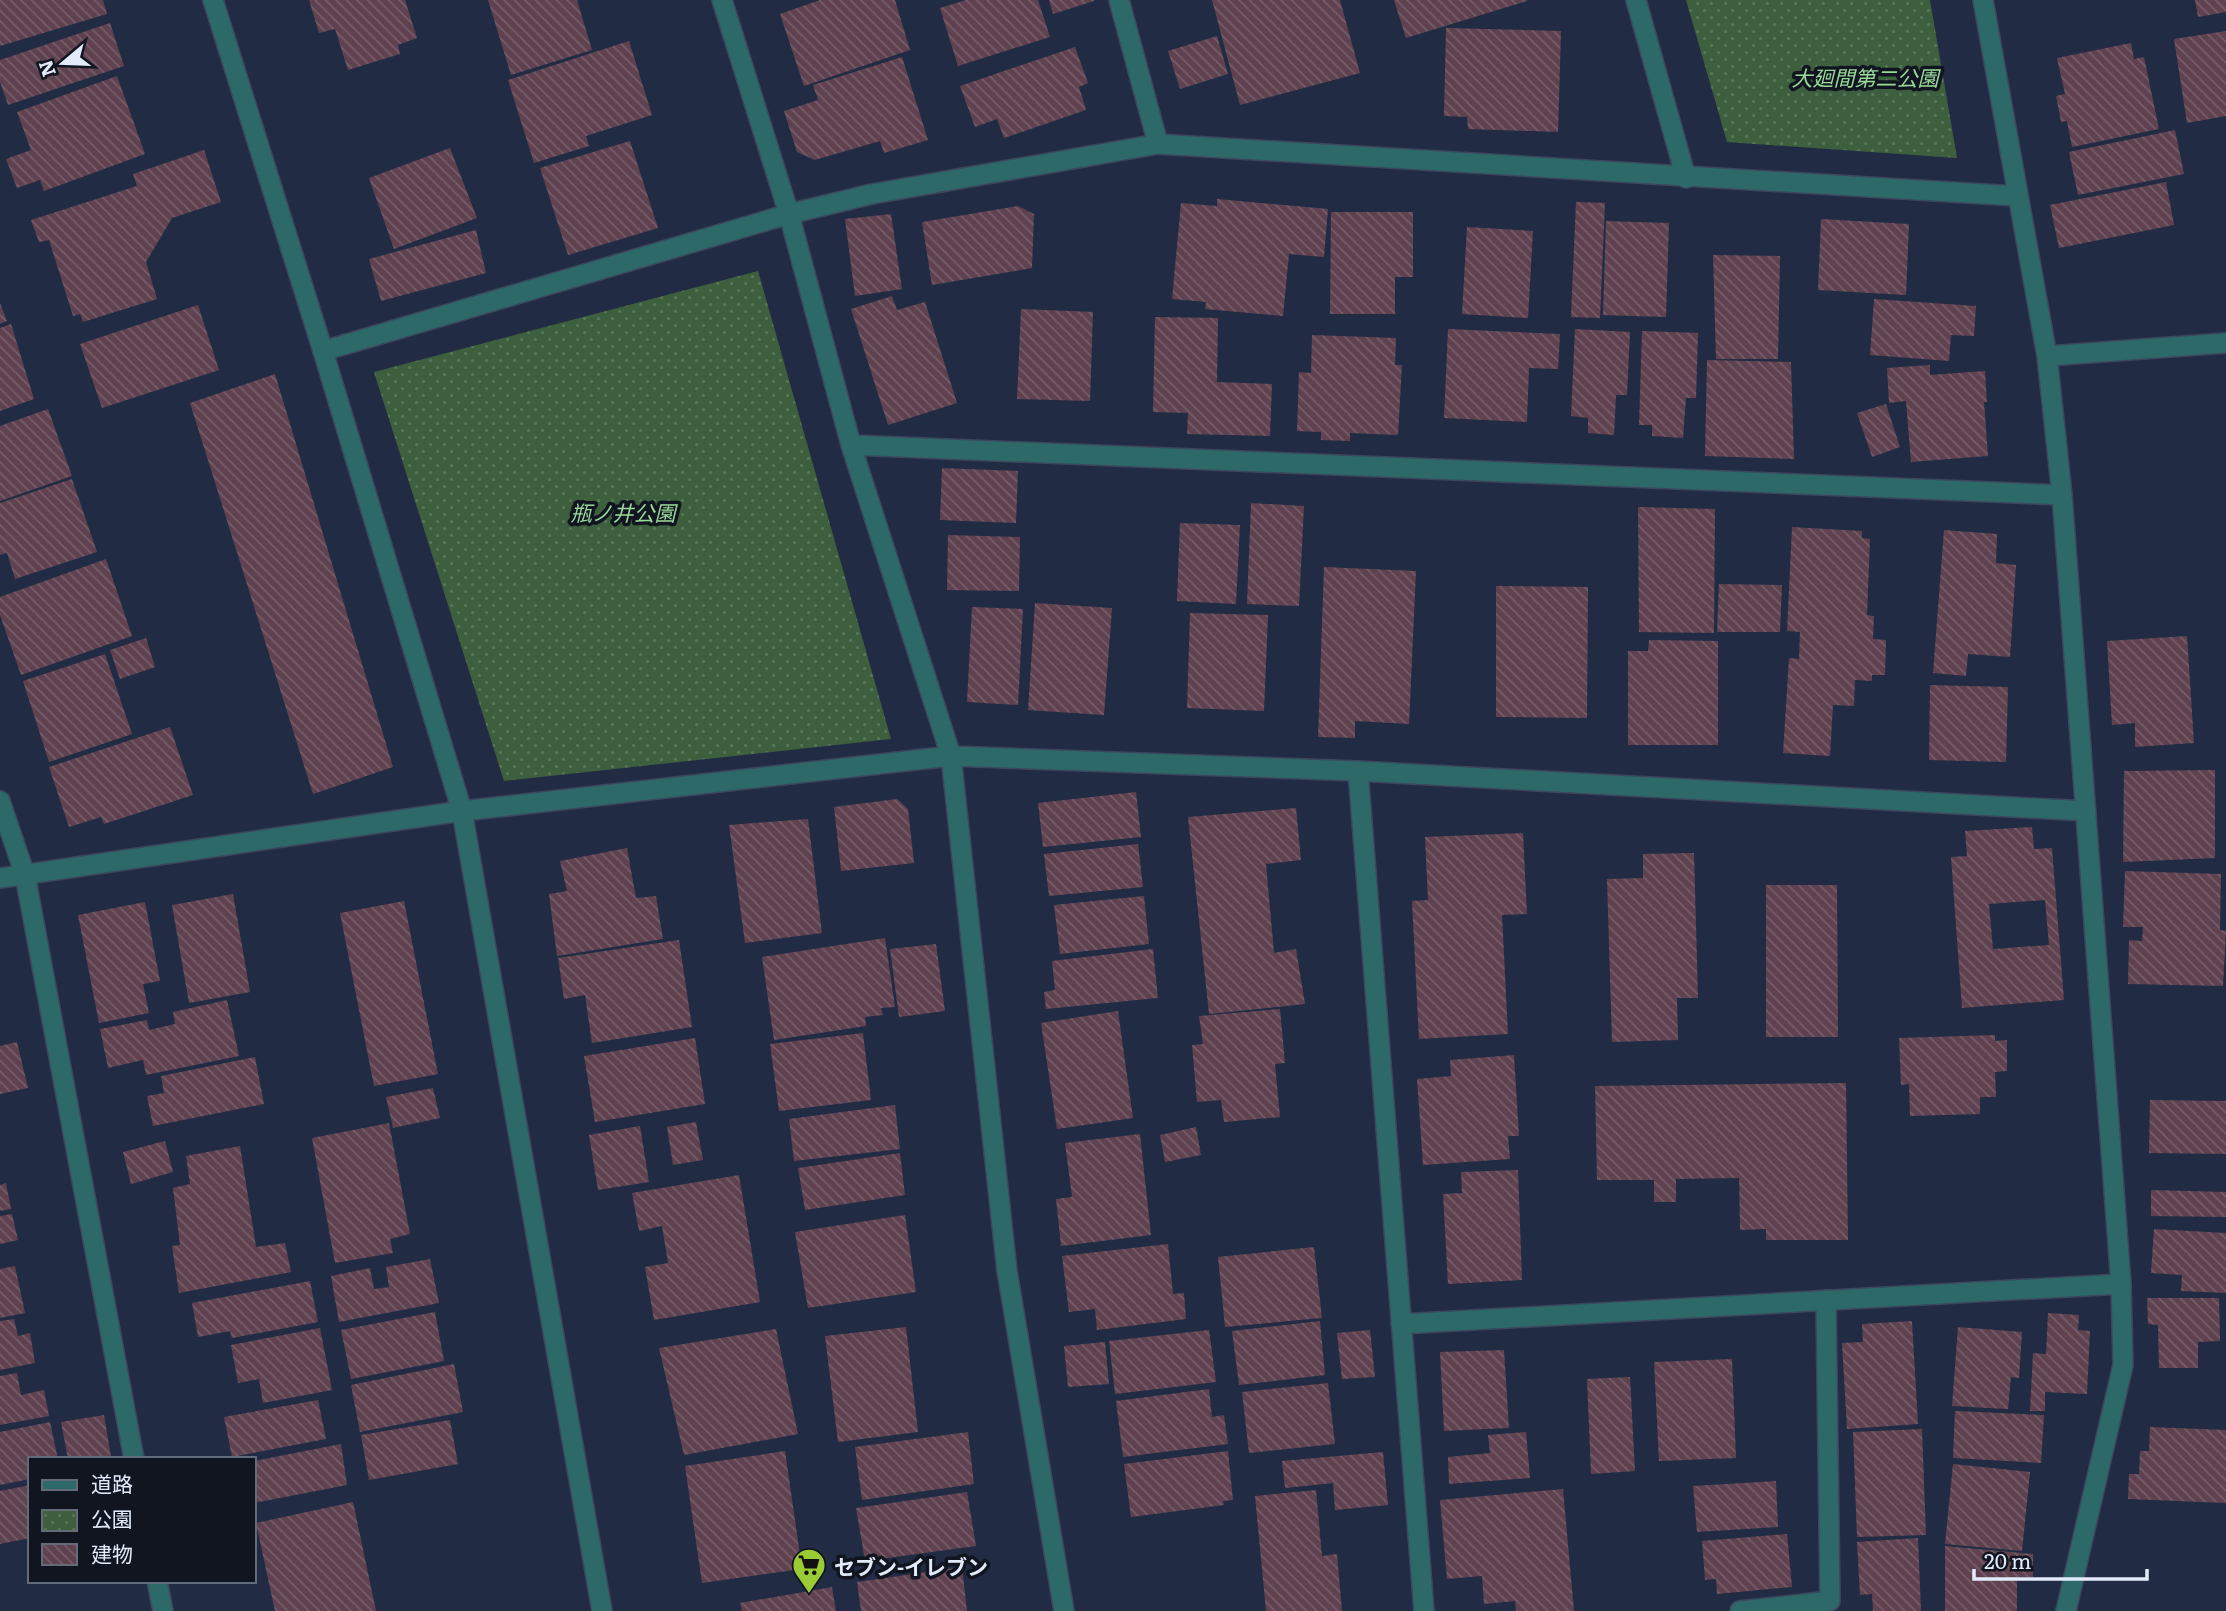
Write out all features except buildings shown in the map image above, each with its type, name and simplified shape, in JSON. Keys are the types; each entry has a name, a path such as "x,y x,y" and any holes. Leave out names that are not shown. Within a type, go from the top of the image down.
{"street":[{"path":"213,0 463,811 602,1611"},
{"path":"722,0 789,214 851,445 951,756 1007,1271 1064,1611"},
{"path":"1119,0 1158,144"},
{"path":"1636,0 1686,178"},
{"path":"1983,0 2047,356 2062,495 2121,1284 2123,1365 2066,1611"},
{"path":"323,351 789,214 872,194 1158,144 2017,196"},
{"path":"2047,356 2226,343"},
{"path":"851,445 2062,495"},
{"path":"0,878 463,811 951,756 1358,771 2086,811"},
{"path":"1358,771 1424,1611"},
{"path":"0,801 25,875 134,1457"},
{"path":"1401,1324 2121,1284"},
{"path":"1740,1611 1830,1601 1826,1300"},
{"path":"157,1583 163,1611"}],"green space":[{"name":"大廻間第二公園","path":"1686,0 1930,0 1957,158 1727,142"},
{"name":"瓶ノ井公園","path":"758,271 891,739 504,781 374,372"}],"place":[{"name":"セブン-イレブン","path":"809,1595"}]}
